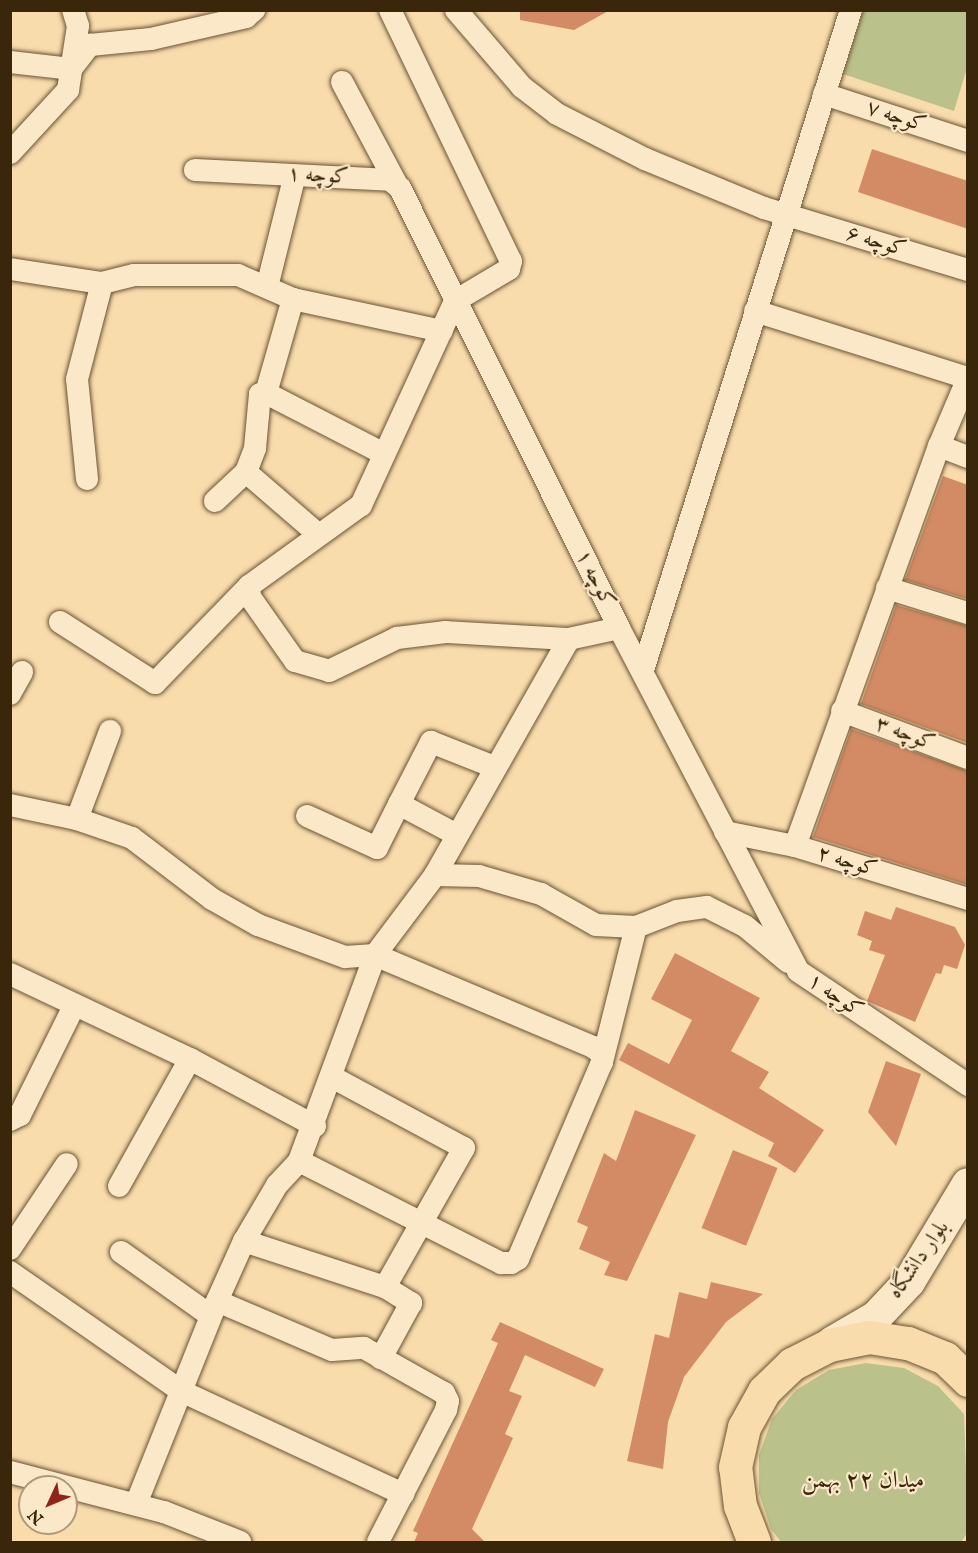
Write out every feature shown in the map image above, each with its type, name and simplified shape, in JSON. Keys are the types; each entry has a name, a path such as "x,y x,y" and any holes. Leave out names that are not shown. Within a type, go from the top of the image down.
{"main road":[{"name":"بلوار دانشگاه","path":"829,1345 876,1317 909,1282 968,1184"},
{"path":"753,1542 740,1506 735,1467 744,1427 765,1391 785,1371 829,1345 869,1337 908,1343 945,1358 968,1380"}],"street":[{"path":"10,153 68,90 78,26 73,10"},
{"path":"71,69 90,45 151,39 246,17 254,10"},
{"path":"60,622 155,683 249,586 361,505 456,302 508,269 510,256 390,10"},
{"name":"کوچه ۶","path":"456,10 522,87 557,114 645,159 784,213 968,270"},
{"path":"643,670 784,213 850,10"},
{"path":"10,62 71,69"},
{"path":"342,82 396,183"},
{"name":"کوچه ۷","path":"824,94 968,141"},
{"name":"کوچه ۱","path":"195,170 390,180 396,183 619,628 643,670 798,971 968,1085"},
{"path":"267,287 295,175"},
{"path":"10,269 102,283 134,275 238,275 293,299 442,331"},
{"path":"87,479 77,379 102,283"},
{"path":"215,501 246,472 255,448 257,399 266,393 293,299"},
{"path":"755,311 968,378 939,446 795,846"},
{"path":"266,393 384,454"},
{"path":"939,446 968,457"},
{"path":"246,472 319,535"},
{"path":"249,586 250,597 295,661 329,671 407,637 457,632 569,639 619,628"},
{"path":"887,588 968,613"},
{"path":"136,1504 214,1309 244,1241 277,1185 299,1161 315,1126 375,955 435,875 494,767 569,639"},
{"path":"10,694 22,672"},
{"name":"کوچه ۳","path":"842,711 968,758"},
{"path":"77,819 110,731"},
{"path":"307,816 377,848 431,742 494,767"},
{"path":"399,804 457,835"},
{"path":"10,805 77,819 132,838 212,899 258,925 345,957 375,955 593,1047 602,1054 602,1062"},
{"name":"کوچه ۲","path":"725,832 795,846 968,899"},
{"path":"435,875 480,876 541,894 596,925 636,927 677,911 707,907 746,926 798,971"},
{"path":"299,1161 501,1263 518,1259 602,1062 636,927"},
{"path":"10,974 190,1059 315,1126"},
{"path":"10,1120 20,1115 74,1006"},
{"path":"119,1186 190,1059"},
{"path":"332,1077 464,1148 385,1287"},
{"path":"10,1249 67,1164"},
{"path":"244,1241 385,1287 411,1303 381,1358"},
{"path":"121,1252 214,1309 332,1350 363,1348 444,1393 448,1401 378,1542"},
{"path":"10,1272 181,1391 403,1494"},
{"path":"10,1472 164,1512 240,1542"}],"green space":[{"path":"863,11 967,11 967,68 954,111 843,74"},
{"path":"866,1363 904,1368 938,1386 964,1414 968,1532 961,1542 781,1542 771,1529 759,1493 759,1455 772,1419 796,1390 829,1370"}],"building":[{"path":"520,10 610,10 574,30 520,20"},
{"path":"872,149 968,181 968,229 858,192"},
{"path":"943,476 968,485 968,599 905,580"},
{"path":"896,605 968,626 968,743 861,704"},
{"path":"851,729 968,771 968,885 813,837"},
{"path":"896,907 955,927 965,945 957,969 944,965 941,974 936,973 915,1022 867,1001 885,955 869,950 872,941 857,935 865,911 891,920"},
{"path":"675,953 760,998 731,1051 769,1072 759,1088 824,1130 795,1173 768,1156 774,1143 619,1060 628,1043 669,1064 692,1020 651,999"},
{"path":"886,1061 921,1074 896,1146 868,1112"},
{"path":"635,1110 696,1135 627,1281 604,1275 610,1262 579,1249 588,1227 577,1222 604,1153 616,1161"},
{"path":"733,1150 778,1168 746,1246 702,1228"},
{"path":"711,1282 763,1294 726,1322 684,1377 668,1422 663,1469 627,1461 655,1334 669,1338 679,1292 707,1299"},
{"path":"500,1322 604,1369 595,1387 525,1355 509,1391 522,1396 505,1434 513,1438 472,1529 485,1542 414,1542 418,1533 413,1531 498,1343 491,1340"}],"district":[{"name":"میدان ۲۲ بهمن","path":"863,1481"}]}
